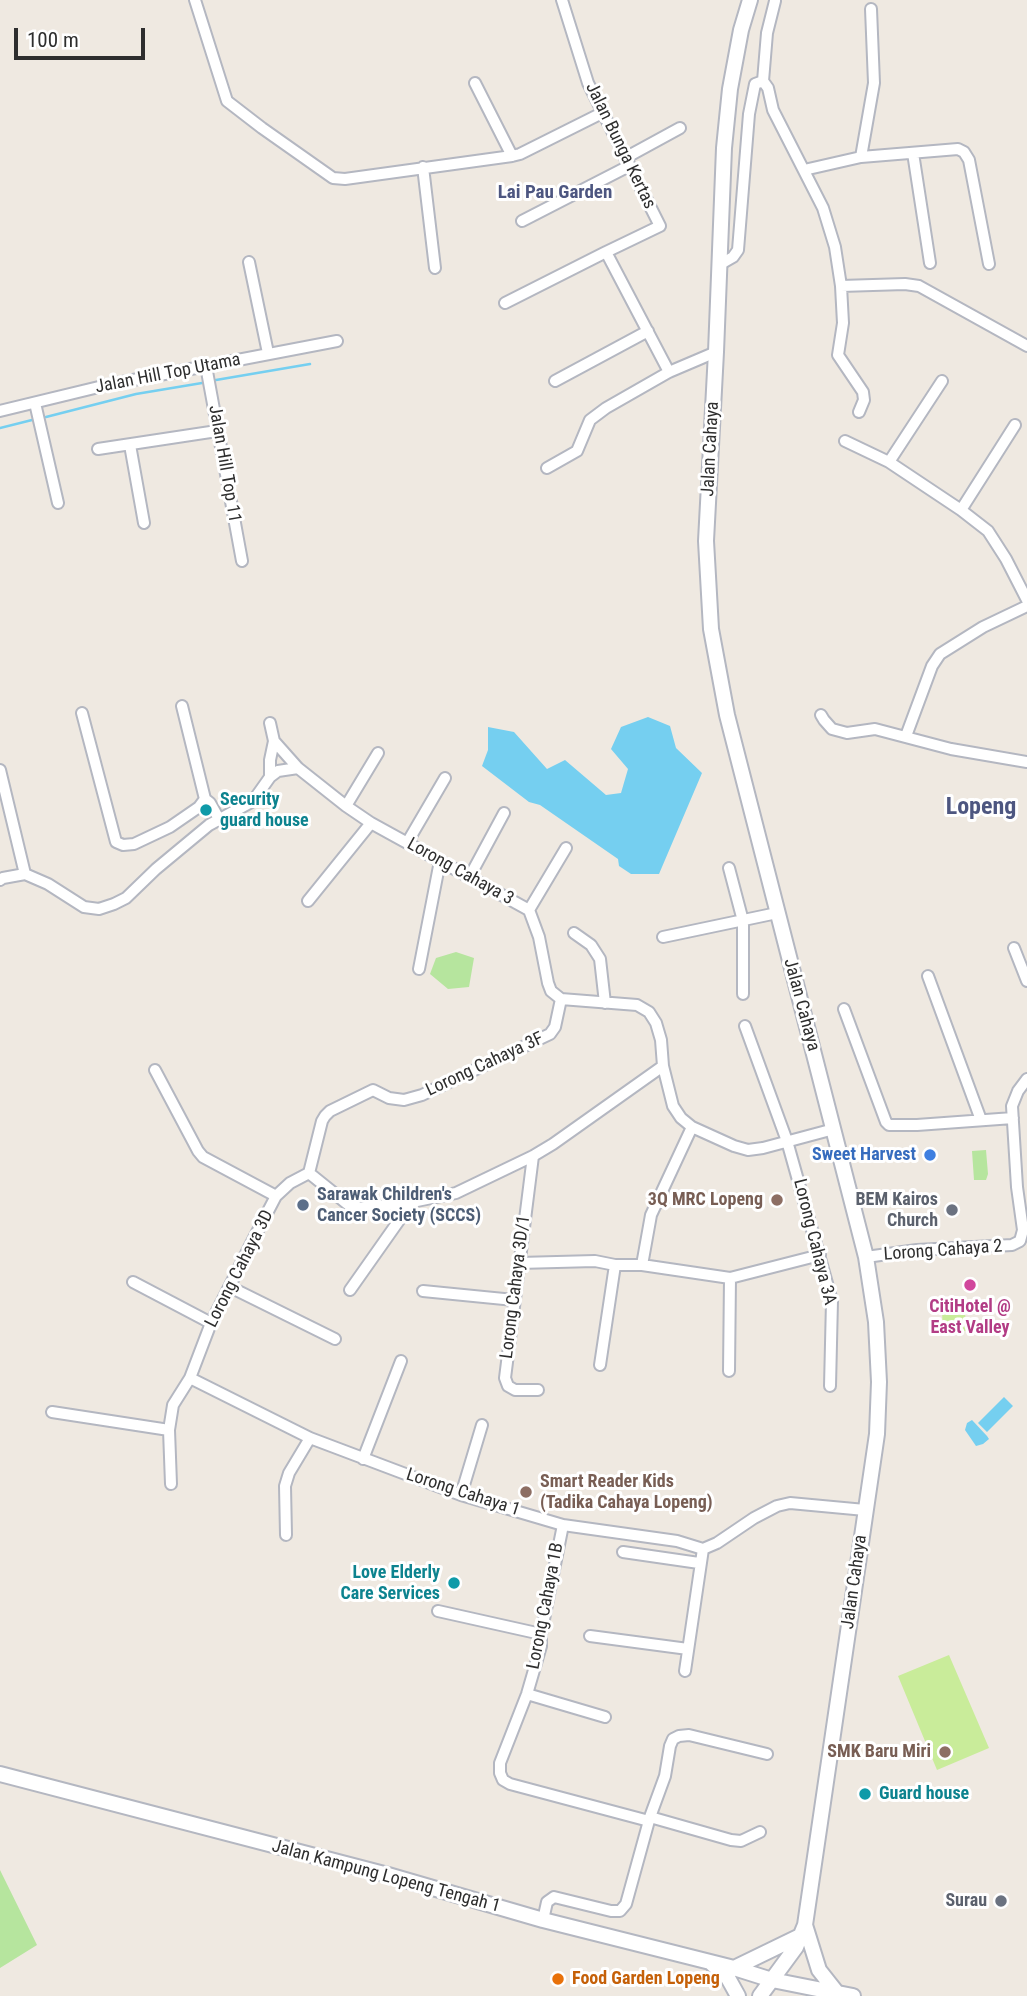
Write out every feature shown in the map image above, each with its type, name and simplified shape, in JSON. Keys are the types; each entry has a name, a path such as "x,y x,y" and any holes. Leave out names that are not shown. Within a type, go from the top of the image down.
{"street":[{"path":"195,0 227,101 333,178 345,179 512,156 602,113"},
{"name":"Jalan Bunga Kertas","path":"562,0 588,83 660,226 606,252"},
{"name":"Jalan Cahaya","path":"750,0 741,30 728,99 706,541 711,629 726,715 866,1257 876,1322 879,1382 877,1434 804,1930 796,1947 760,1996"},
{"path":"775,1 767,33 762,81 768,88 773,110 823,208 835,247 843,323 838,355 863,392 864,400 859,412"},
{"path":"862,157 874,83 871,9"},
{"path":"719,265 733,257 738,250 748,114 755,84 762,81"},
{"path":"475,83 512,156"},
{"path":"522,221 627,162 680,128"},
{"path":"804,170 862,157 958,149 964,152 969,160 989,264"},
{"path":"913,153 930,262"},
{"path":"423,167 435,268"},
{"path":"505,303 606,252 669,372"},
{"path":"249,262 268,353"},
{"path":"841,286 919,286 1027,346"},
{"path":"555,381 648,331"},
{"name":"Jalan Hill Top Utama","path":"0,411 107,385 337,341"},
{"path":"547,468 577,451 590,420 599,412 669,372 716,352"},
{"name":"Jalan Hill Top 11","path":"206,366 242,561"},
{"path":"889,462 942,381"},
{"path":"35,403 58,503"},
{"path":"961,510 1015,425"},
{"path":"98,449 217,431"},
{"path":"845,441 889,462 988,531 1027,600"},
{"path":"130,445 144,523"},
{"path":"906,736 932,666 940,654 983,627 1027,606"},
{"path":"182,706 202,803"},
{"path":"82,713 117,842 123,845 134,844 170,827 202,803 210,803 214,822"},
{"path":"821,715 832,729 847,733 875,729 951,749 1027,762"},
{"name":"Lorong Cahaya 3","path":"270,723 274,741 298,768 346,806 371,823 529,910 539,937 548,983 551,991 561,999"},
{"path":"270,777 274,741"},
{"path":"346,806 378,752"},
{"path":"0,880 25,874 48,884 84,907 99,909 114,904 126,898 156,869 214,822 253,801 270,777 278,771 298,768"},
{"path":"0,770 25,874"},
{"path":"407,843 445,778"},
{"path":"470,876 504,813"},
{"path":"308,901 371,823"},
{"path":"529,910 566,848"},
{"path":"419,969 440,860"},
{"path":"729,868 743,921 743,994"},
{"path":"663,937 777,914"},
{"path":"573,933 591,945 600,960 605,1003"},
{"path":"1014,948 1027,981"},
{"path":"928,976 981,1120"},
{"path":"561,999 637,1005 649,1012 656,1023 661,1040 663,1066 673,1106 681,1118 692,1127 748,1150 834,1129"},
{"name":"Lorong Cahaya 3F","path":"309,1173 322,1121 330,1111 373,1090 389,1098 404,1100 422,1095 539,1040 550,1034 555,1027 561,999"},
{"path":"844,1009 889,1125 1013,1118"},
{"name":"Lorong Cahaya 3A","path":"745,1026 787,1141 832,1301 830,1386"},
{"path":"309,1173 350,1206 362,1208 456,1193 553,1144 663,1066"},
{"path":"155,1070 203,1157 276,1196"},
{"name":"Lorong Cahaya 2","path":"866,1257 917,1250 1012,1245 1020,1241 1023,1230 1017,1187 1012,1106 1027,1079"},
{"path":"642,1265 651,1215 692,1127"},
{"name":"Lorong Cahaya 3D/1","path":"533,1156 505,1378 508,1386 515,1390 538,1390"},
{"name":"Lorong Cahaya 3D","path":"171,1484 169,1430 173,1405 190,1378 211,1323 276,1196 290,1183 309,1173"},
{"path":"350,1290 412,1202"},
{"path":"519,1263 594,1261 730,1278 820,1255"},
{"path":"600,1366 615,1265"},
{"path":"729,1371 730,1278"},
{"path":"133,1282 211,1323"},
{"path":"230,1287 335,1339"},
{"path":"423,1291 514,1300"},
{"path":"363,1459 401,1361"},
{"name":"Lorong Cahaya 1","path":"190,1378 310,1438 461,1495 563,1525 677,1541 703,1549"},
{"path":"52,1412 169,1430"},
{"path":"461,1495 482,1425"},
{"path":"286,1535 285,1486 289,1473 310,1438"},
{"path":"685,1671 703,1549 777,1506 790,1503 865,1510"},
{"name":"Lorong Cahaya 1B","path":"563,1525 541,1634 541,1646 527,1694 500,1763 500,1773 503,1780 510,1784 650,1819"},
{"path":"623,1552 699,1563"},
{"path":"438,1611 541,1634"},
{"path":"590,1636 688,1649"},
{"path":"527,1694 605,1717"},
{"path":"543,1920 547,1902 554,1897 611,1911 620,1911 626,1904 665,1776 673,1739 689,1735 767,1754"},
{"name":"Jalan Kampung Lopeng Tengah 1","path":"0,1774 388,1875 543,1920 709,1961 772,1980 853,1996"},
{"path":"650,1819 731,1840 741,1841 760,1832"},
{"path":"734,1968 804,1930 819,1970 833,1993 810,1996"},
{"path":"709,1961 728,1978 738,1996"}],"green space":[{"path":"456,952 474,958 469,987 448,989 430,974 436,958"},
{"path":"986,1150 986,1180 974,1180 972,1151"},
{"path":"965,1310 966,1331 943,1332 942,1311"},
{"path":"949,1655 989,1748 937,1770 898,1676"},
{"path":"0,1870 37,1945 0,1968"}],"water":[{"path":"648,717 670,726 676,748 702,773 659,874 631,874 619,866 618,859 540,805 529,802 482,766 488,750 488,727 514,732 547,769 565,760 606,795 621,793 628,769 611,749 621,727"},
{"path":"1004,1397 1013,1406 987,1432 978,1423"},
{"path":"972,1420 989,1439 983,1444 976,1446 965,1430 967,1423"}],"waterway":[{"path":"216,380 310,364"},
{"path":"46,417 136,394 202,383"},
{"path":"0,428 32,420"}],"place":[{"name":"Security guard house","path":"206,810"},
{"name":"Sweet Harvest","path":"930,1155"},
{"name":"3Q MRC Lopeng","path":"777,1200"},
{"name":"Sarawak Children's Cancer Society (SCCS)","path":"303,1205"},
{"name":"BEM Kairos Church","path":"952,1210"},
{"name":"CitiHotel @ East Valley","path":"970,1285"},
{"name":"Smart Reader Kids (Tadika Cahaya Lopeng)","path":"526,1492"},
{"name":"Love Elderly Care Services","path":"454,1583"},
{"name":"SMK Baru Miri","path":"945,1752"},
{"name":"Guard house","path":"865,1794"},
{"name":"Surau","path":"1001,1901"},
{"name":"Food Garden Lopeng","path":"558,1979"}],"district":[{"name":"Lai Pau Garden","path":"555,193"},
{"name":"Lopeng","path":"981,808"}]}
